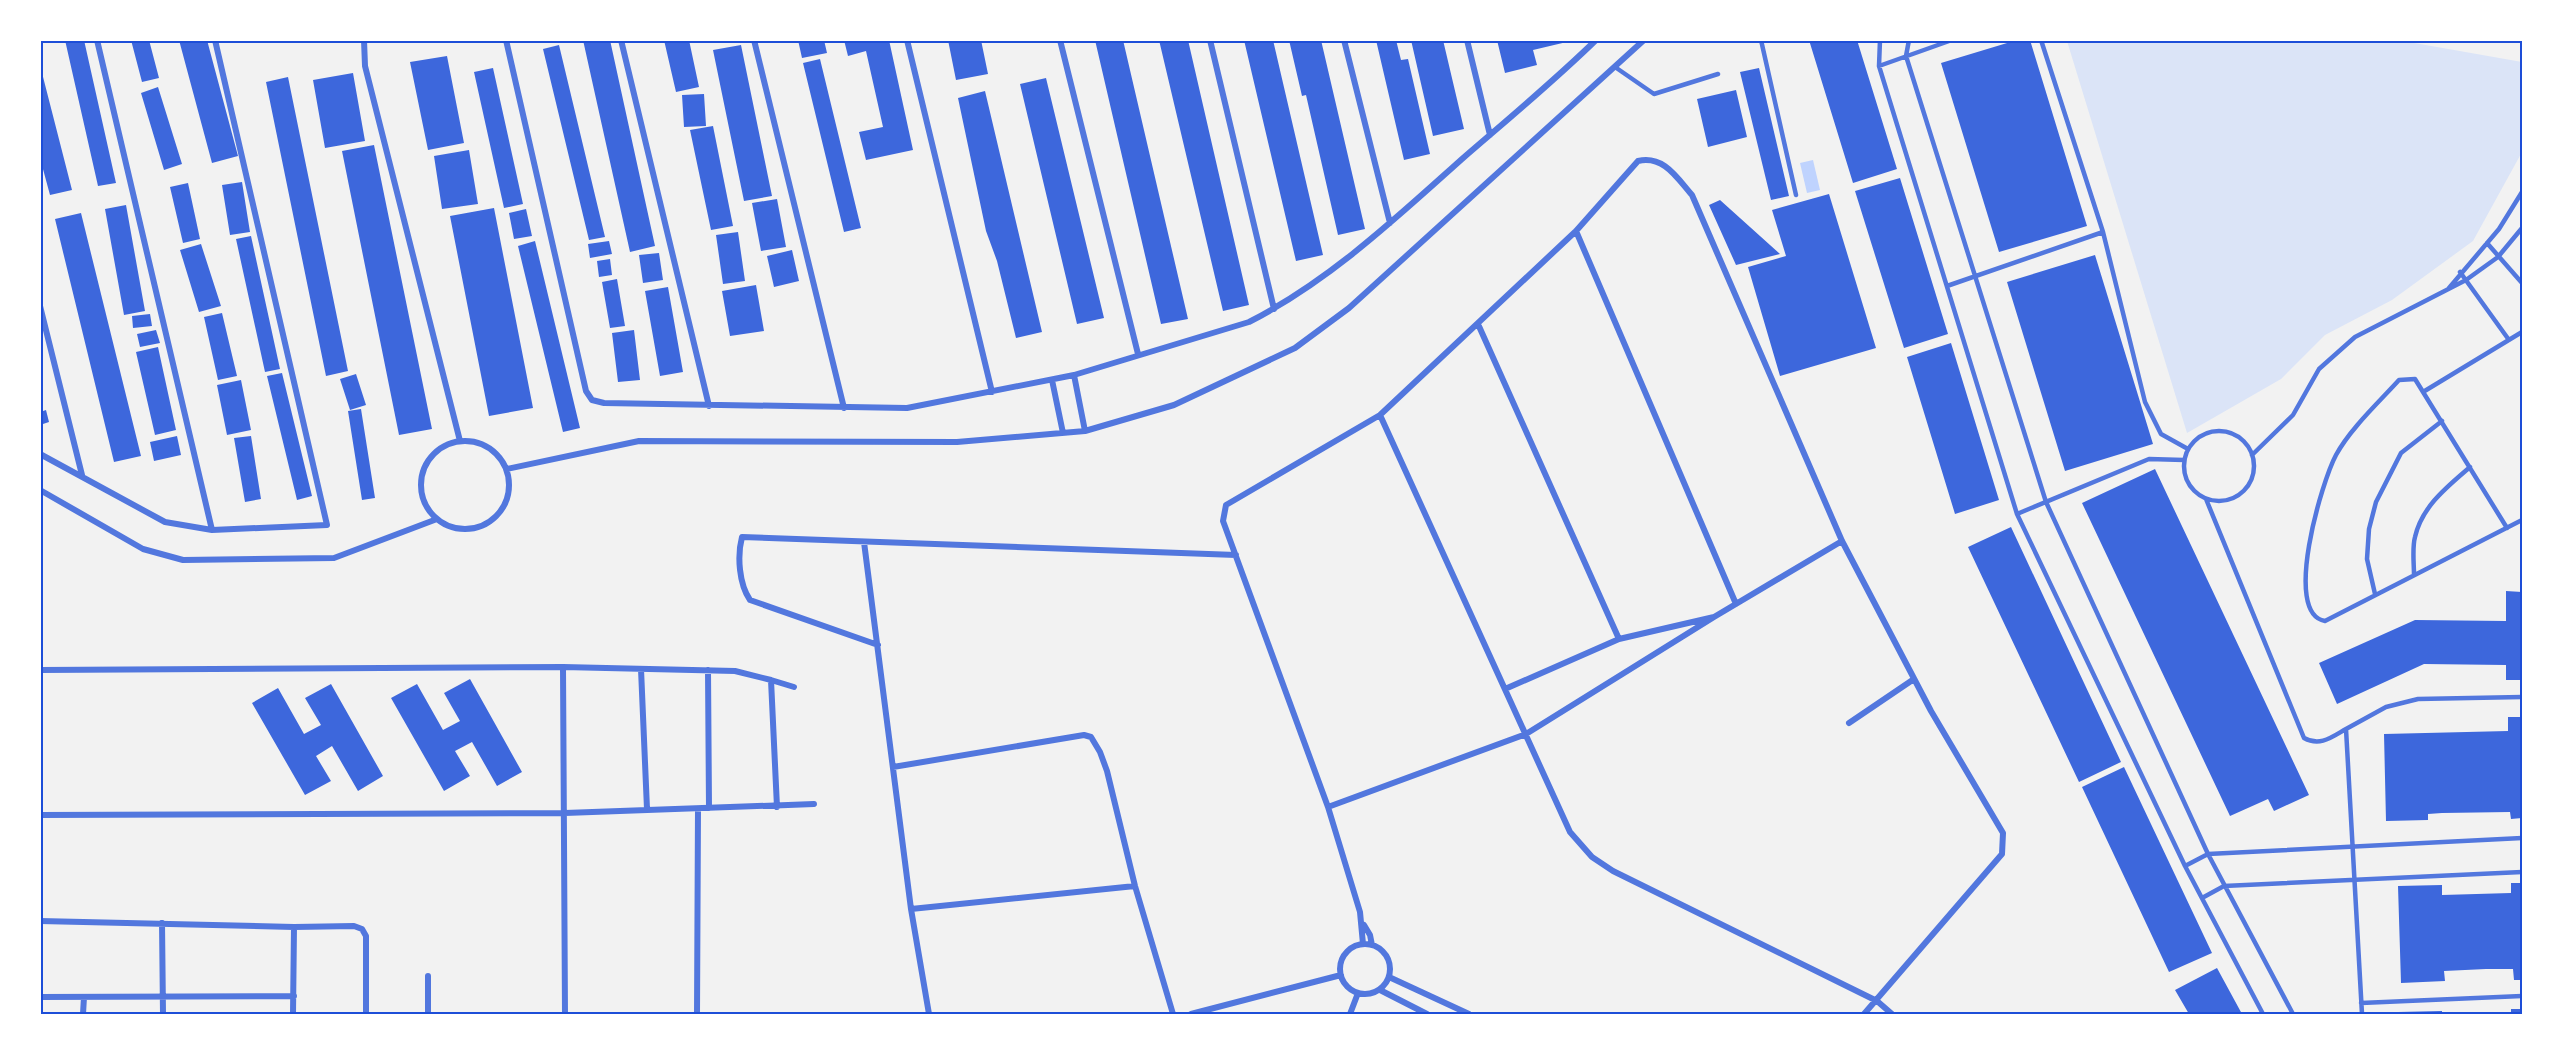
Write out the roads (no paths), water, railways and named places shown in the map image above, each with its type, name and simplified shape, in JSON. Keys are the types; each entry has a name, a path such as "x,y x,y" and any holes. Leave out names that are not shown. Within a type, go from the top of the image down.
{"street":[{"path":"97,40 212,530"},
{"path":"40,454 165,522 212,530 327,525 215,40"},
{"path":"364,40 365,66 460,441"},
{"path":"506,40 586,391 592,400 604,403 844,408 907,408 1052,380 1249,322 1306,290 1390,223 1594,41"},
{"path":"621,40 709,406"},
{"path":"754,40 844,408"},
{"path":"907,40 992,392"},
{"path":"1060,40 1138,354"},
{"path":"1210,40 1274,309"},
{"path":"1344,40 1390,223"},
{"path":"1467,40 1490,135"},
{"path":"507,469 639,441 957,442 1085,431 1174,405 1295,348 1349,308 1644,40"},
{"path":"1372,945 1370,935 1363,924 1328,807 1223,521 1226,505 1380,415 1576,231 1638,161 1657,160 1672,171 1692,195 1842,541 1914,680 2003,833 2002,854 1864,1014"},
{"path":"1576,231 1736,604"},
{"path":"40,306 82,476"},
{"path":"1478,324 1619,639"},
{"path":"1074,375 1085,431"},
{"path":"1052,380 1063,432"},
{"path":"1380,415 1570,832 1592,857 1613,871 1877,1001 1892,1014"},
{"path":"460,441 474,441 488,447 499,456 507,469 510,483 508,498 502,511 491,521 478,528 464,529 450,526 437,519 428,508 422,494 421,480 425,466 434,454 446,445 460,441"},
{"path":"40,490 143,549 183,560 334,558 437,519"},
{"path":"878,645 750,600 741,579 742,537 1236,555"},
{"path":"1328,807 1526,734 1714,616 1842,541"},
{"path":"864,542 911,909 929,1014"},
{"path":"1505,689 1619,639 1714,616"},
{"path":"563,667 566,1014"},
{"path":"40,670 563,667 708,670 735,671 794,687"},
{"path":"641,669 647,810"},
{"path":"708,670 709,808"},
{"path":"771,680 777,807"},
{"path":"1849,723 1914,680"},
{"path":"893,767 1084,735 1091,737 1107,771 1135,886 1173,1014"},
{"path":"40,815 565,813 814,804"},
{"path":"697,1014 698,809"},
{"path":"911,909 1135,886"},
{"path":"40,921 294,927 354,926 362,930 366,936 366,1014"},
{"path":"162,923 163,1014"},
{"path":"1363,924 1363,944"},
{"path":"293,1014 294,927"},
{"path":"1363,944 1372,945 1385,954 1390,965 1389,977 1380,990 1373,993 1358,993 1346,986 1341,975 1340,964 1345,954 1353,947 1363,944"},
{"path":"1191,1014 1341,975"},
{"path":"428,976 428,1014"},
{"path":"1389,977 1469,1014"},
{"path":"1380,990 1427,1014"},
{"path":"1350,1014 1358,993"},
{"path":"40,997 294,996"},
{"path":"83,1014 84,997"}],"lane":[{"path":"1761,40 1796,195"},
{"path":"1880,40 1879,66 2017,514 2185,866 2263,1014"},
{"path":"1909,40 1906,56 2046,502 2208,854 2292,1014"},
{"path":"1879,66 1952,40"},
{"path":"2041,40 2103,232 2145,402 2160,434 2188,449"},
{"path":"1615,67 1654,94 1718,74"},
{"path":"2447,290 2460,272 2499,230 2523,192"},
{"path":"2252,455 2293,416 2319,369 2355,337 2466,280 2499,257 2523,228"},
{"path":"1947,286 2103,232"},
{"path":"2487,243 2523,283"},
{"path":"2460,272 2509,340"},
{"path":"2423,392 2523,332"},
{"path":"2507,528 2415,379 2399,380 2337,454 2321,494 2310,538 2305,600 2311,614 2317,620 2325,621 2523,520"},
{"path":"2375,594 2367,559 2369,529 2376,502 2401,453 2442,421"},
{"path":"2206,499 2229,500 2239,495 2252,477 2252,455 2238,436 2216,431 2195,440 2184,460 2184,472 2188,483 2206,499 2304,738 2313,743 2321,743 2386,707 2418,699 2523,698"},
{"path":"2017,514 2153,458 2184,460"},
{"path":"2414,575 2414,538 2426,512 2444,489 2470,467"},
{"path":"2346,729 2362,1014"},
{"path":"2185,866 2208,854 2523,838"},
{"path":"2202,898 2224,886 2523,872"},
{"path":"2361,1003 2523,996"}],"water":[{"path":"1813,160 1820,190 1807,193 1800,163"}]}
